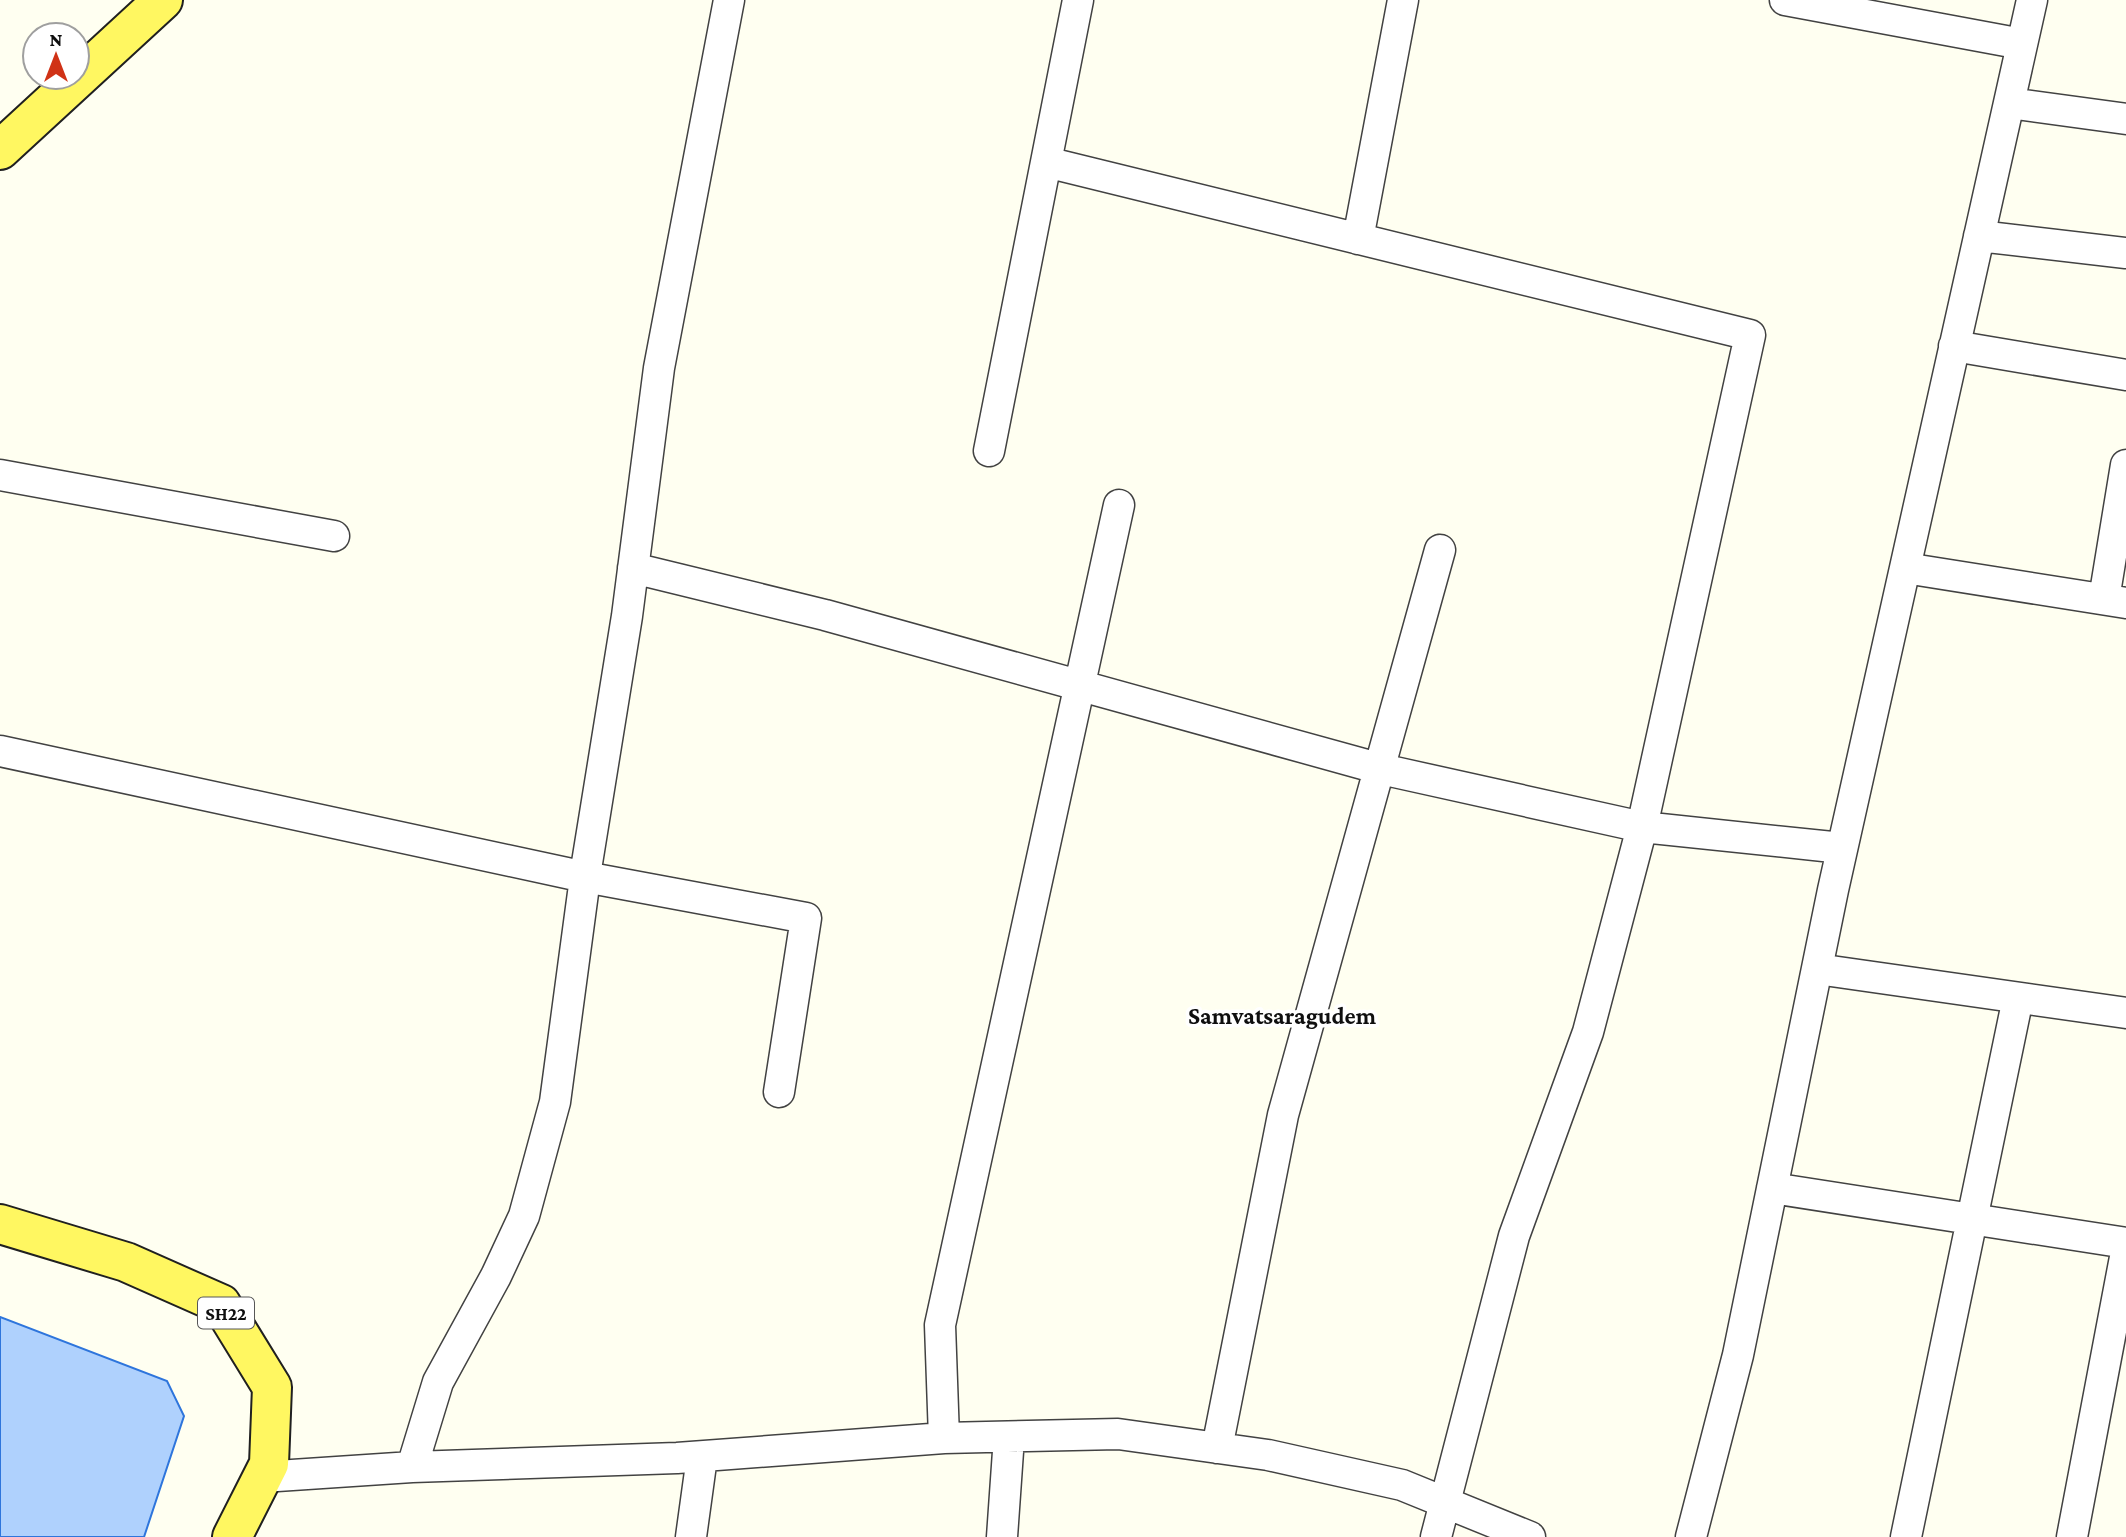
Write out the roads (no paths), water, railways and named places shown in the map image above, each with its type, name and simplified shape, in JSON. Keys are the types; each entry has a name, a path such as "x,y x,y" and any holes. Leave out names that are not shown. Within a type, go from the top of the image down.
{"main road":[{"path":"0,150 163,0"},
{"name":"SH22","path":"0,1224 126,1262 221,1304 272,1387 269,1464 232,1537"}],"street":[{"path":"412,1467 438,1382 496,1276 524,1216 555,1102 585,877 633,568 659,368 729,0"},
{"path":"989,451 1078,0"},
{"path":"1358,239 1403,0"},
{"path":"1785,0 2022,44"},
{"path":"1691,1537 1738,1355 1843,848 2032,0"},
{"path":"2009,103 2126,119"},
{"path":"1046,162 1749,335 1642,827 1588,1032 1514,1236 1436,1537"},
{"path":"1979,236 2126,253"},
{"path":"1954,346 2126,375"},
{"path":"1905,568 2115,601 2126,465"},
{"path":"0,475 334,536"},
{"path":"944,1438 940,1325 1119,505"},
{"path":"1217,1448 1283,1115 1440,550"},
{"path":"633,568 825,615 1381,769 1642,827 1843,848"},
{"path":"0,751 585,877 806,918 779,1092"},
{"path":"1817,969 2126,1013"},
{"path":"1906,1537 2018,998"},
{"path":"1772,1188 1972,1221 2126,1242"},
{"path":"2072,1537 2126,1252"},
{"path":"262,1477 412,1467 702,1457 944,1438 1118,1434 1268,1455 1402,1485 1530,1537"},
{"path":"1003,1537 1009,1437"},
{"path":"691,1537 702,1457"}],"water":[{"path":"0,1317 167,1381 184,1416 144,1537 0,1537"}],"district":[{"name":"Samvatsaragudem","path":"1282,1015"}]}
